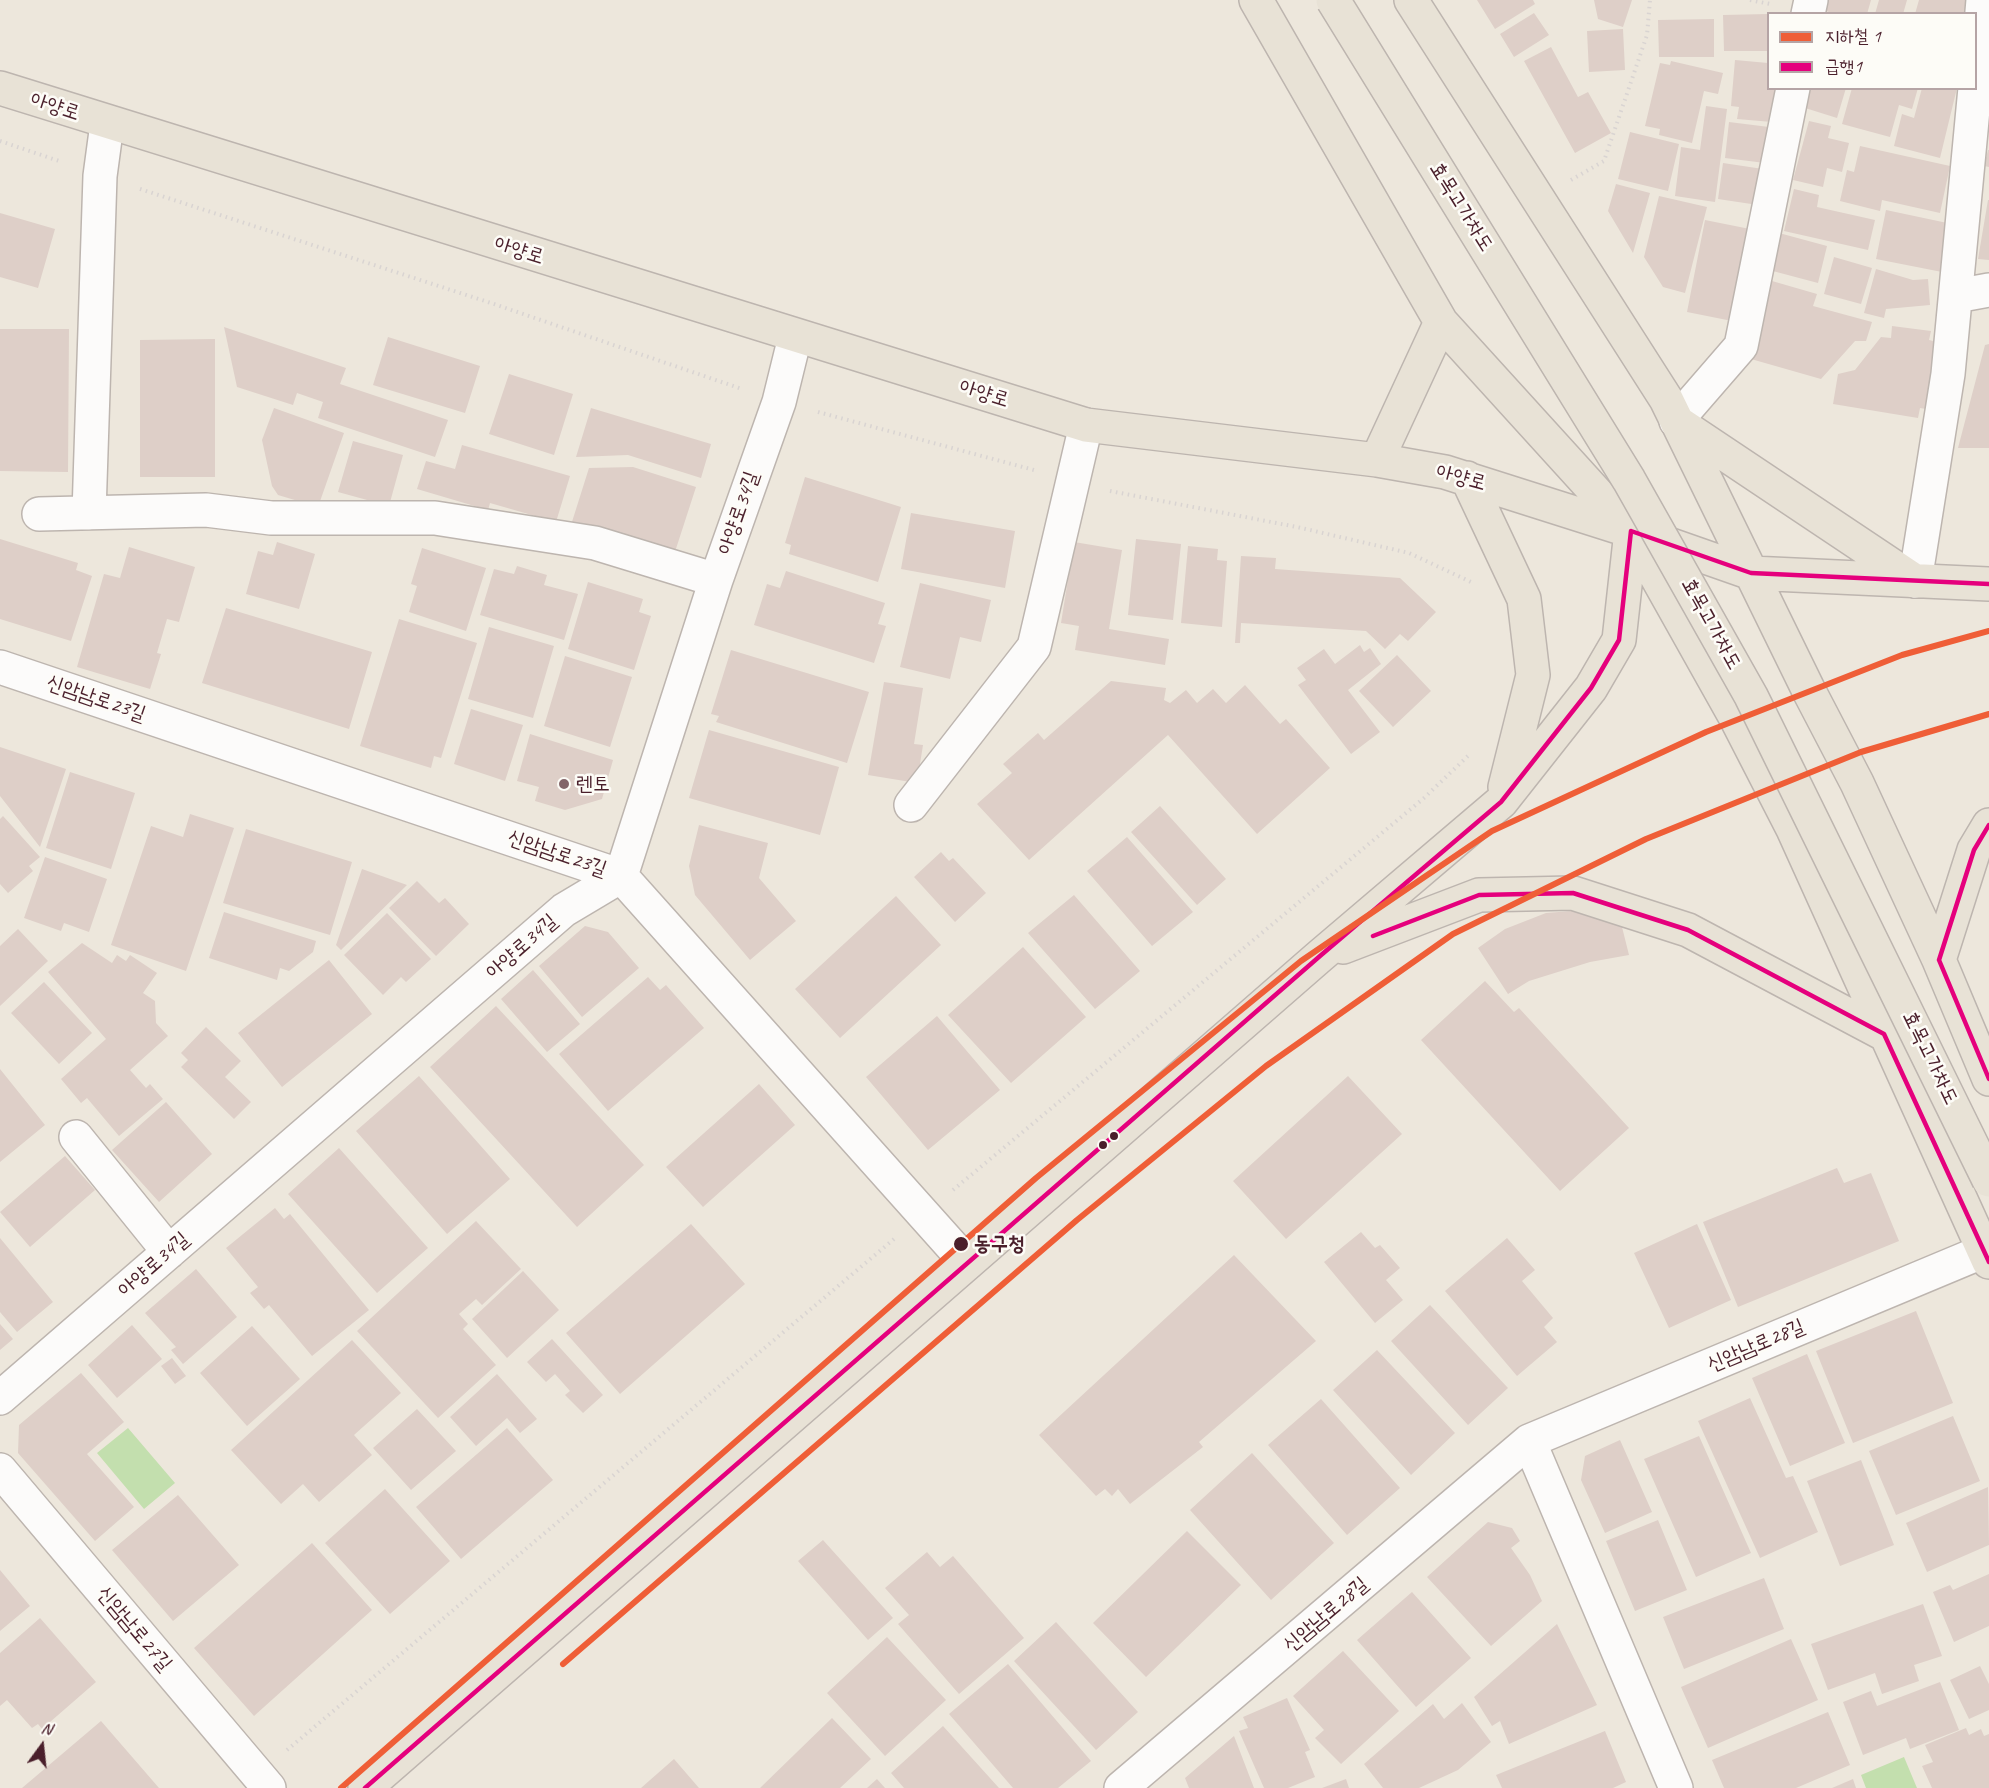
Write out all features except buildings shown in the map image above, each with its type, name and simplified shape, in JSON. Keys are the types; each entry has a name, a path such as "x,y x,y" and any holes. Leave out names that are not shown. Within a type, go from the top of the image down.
{"main road":[{"name":"효목고가차도","path":"1333,0 1629,480 1745,686 1989,1180"},
{"path":"1411,0 1665,399 1857,783 1939,960 1989,1079"},
{"path":"1271,9 1441,321 1631,531 1737,720 1793,829 1987,1257"},
{"name":"아양로","path":"0,88 107,124 1086,425 1377,460 1467,478 1751,573 1989,584"},
{"path":"1377,460 1441,321"},
{"path":"1676,421 1915,581"},
{"path":"1467,478 1524,599 1533,675 1501,802"},
{"path":"365,1788 1320,956 1501,802 1591,688 1619,640 1631,531"},
{"path":"1939,960 1974,850 1989,825"},
{"path":"1320,956 1479,895 1573,893 1688,930 1884,1034"}],"street":[{"path":"1977,70 1983,0"},
{"path":"1676,421 1741,346 1793,90"},
{"path":"1915,581 1948,374 1975,90"},
{"path":"89,513 100,176 107,124"},
{"path":"1956,296 1989,290"},
{"name":"아양로34길","path":"0,1398 564,910 621,876 716,580 778,402 795,337"},
{"path":"911,805 1034,647 1086,425"},
{"path":"39,514 206,510 271,518 435,518 595,543 716,580"},
{"name":"신암남로23길","path":"0,667 621,876 968,1263"},
{"path":"76,1137 169,1252"},
{"name":"신암남로28길","path":"1121,1788 1529,1441 1987,1257"},
{"path":"1529,1441 1676,1788"},
{"name":"신암남로27길","path":"0,1470 263,1781"}],"path":[{"path":"1539,199 1604,161 1647,34 1650,0"},
{"path":"0,141 100,176 491,303 778,402 1117,493 1297,527 1409,553 1474,584"},
{"path":"263,1781 924,1214 1424,798 1474,751"}],"green space":[{"path":"128,1428 175,1483 144,1509 97,1453"},
{"path":"1904,1757 1917,1788 1866,1788 1861,1775"}],"metro line":[{"name":"1","path":"341,1788 1036,1178 1301,961 1492,831 1706,732 1902,655 1989,631"},
{"name":"1","path":"563,1664 1077,1220 1266,1066 1453,934 1646,839 1861,752 1989,714"}],"transit line":[{"name":"급행1","path":"365,1788 1320,956 1501,802 1591,688 1619,640 1631,531 1751,573 1989,584"},
{"name":"급행1","path":"1989,825 1974,850 1939,960 1989,1079"},
{"name":"급행1","path":"1373,936 1479,895 1573,893 1688,930 1884,1034 1989,1262"}],"place":[{"name":"렌토","path":"564,784"},
{"name":"동구청","path":"961,1244"}]}
